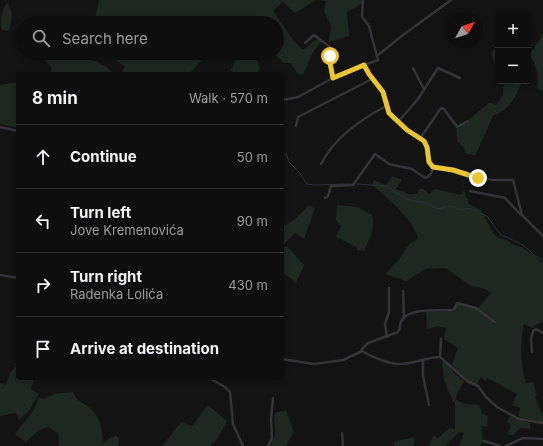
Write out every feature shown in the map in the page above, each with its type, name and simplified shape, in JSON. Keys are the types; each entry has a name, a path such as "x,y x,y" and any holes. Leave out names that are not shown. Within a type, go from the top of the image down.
{"street":[{"path":"363,0 362,17 370,26 377,56"},
{"path":"284,100 298,97 333,78 377,60 377,56 451,0"},
{"path":"305,43 314,35 330,47 330,63 333,78"},
{"path":"364,65 372,79 383,92 389,113 407,130 421,137 427,145 430,163 434,168 450,169 468,175 492,180 512,180 520,210 524,218"},
{"path":"413,68 425,89"},
{"path":"398,122 425,89 432,75 438,68 460,78"},
{"path":"296,126 298,117 372,79"},
{"path":"322,164 331,148 345,134 365,118 386,106"},
{"path":"421,137 441,108 444,109 457,127 468,121"},
{"path":"0,127 16,131"},
{"path":"325,198 328,196 331,186 353,186 375,154 389,164 412,169 424,178 429,176 434,168"},
{"path":"470,191 505,198 543,236"},
{"path":"0,275 16,278"},
{"path":"387,337 385,324 389,312 389,288"},
{"path":"403,291 404,318"},
{"path":"362,352 365,344 387,337 399,331 401,322 404,318 414,313 430,310 454,310 456,304 460,304 476,308 495,322"},
{"path":"532,352 531,339 533,330 536,329 543,333"},
{"path":"440,358 441,339"},
{"path":"284,359 314,364 342,360 362,352 399,365 430,357 440,358 466,381 478,386 488,399 497,407 519,418 543,424"},
{"path":"423,360 423,376 430,405"},
{"path":"213,380 225,387 230,392 233,424 243,446"},
{"path":"268,446 272,438 271,420 273,398"},
{"path":"342,433 343,446"},
{"path":"506,446 523,438 543,439"},
{"path":"484,441 500,446"}],"shaded area":[{"path":"99,0 316,0 295,13 283,2 273,11 276,16 96,16"},
{"path":"320,0 363,0 363,3 347,12 349,36 329,42 331,26 324,11 326,1"},
{"path":"7,3 11,10 12,16 9,31 2,30 1,23 2,12"},
{"path":"284,27 294,41 303,50 317,39 321,42 313,52 304,73 299,75 290,63 284,63 281,60 284,60"},
{"path":"543,32 543,91 537,88 537,71 531,58 531,51 540,40"},
{"path":"495,48 495,66 491,53"},
{"path":"46,60 93,60 112,72 51,72 52,69"},
{"path":"116,60 202,60 191,72 122,72 125,67"},
{"path":"234,60 257,60 260,69 257,72 232,72 231,70 235,61"},
{"path":"16,82 16,128 0,124 0,85"},
{"path":"504,84 521,84 507,107 503,111 493,116 475,156 465,153 464,148 458,142 456,130 490,102 496,105 503,95"},
{"path":"392,176 402,180 396,189 408,194 417,194 419,189 423,189 429,194 435,189 461,195 464,190 469,204 481,210 493,233 499,238 507,240 512,244 523,248 543,262 543,322 535,325 533,328 524,324 521,354 526,383 533,382 537,396 535,397 541,412 543,413 543,422 518,417 520,408 512,405 517,394 487,378 486,381 481,377 477,384 463,377 452,364 458,348 444,339 446,328 438,326 427,329 426,312 455,312 457,305 460,304 476,309 496,323 496,321 478,308 491,293 485,289 469,285 446,268 426,269 406,281 385,274 398,261 410,243 418,238 405,216 372,185 374,180 386,185"},
{"path":"309,205 315,208 304,239 295,233 284,244 284,226 295,219"},
{"path":"337,205 357,207 372,215 373,229 364,251 357,250 357,247 336,237 341,226 336,220"},
{"path":"287,246 304,265 296,283 284,274 284,248"},
{"path":"444,361 455,374 464,381 455,399 465,404 479,405 482,414 488,416 487,427 481,426 483,441 480,446 459,446 464,433 459,432 445,446 429,446 433,436 438,438 450,428 455,429 455,402 453,402 444,380 442,365"},
{"path":"16,367 16,380 34,380 31,389 39,394 28,412 19,420 16,413 0,416 0,383 6,385 10,373"},
{"path":"73,392 79,401 90,408 98,418 102,430 102,443 116,435 119,438 118,446 59,446 58,433 48,427 39,430 26,442 15,434 32,413 38,397 44,399 54,394"},
{"path":"208,405 227,421 218,438 210,446 162,446 181,422 192,426"},
{"path":"286,410 294,432 286,446 270,446 275,436 275,413"},
{"path":"510,416 530,423 530,429 521,428 513,435 508,435 511,425 507,422"},
{"path":"412,437 415,439 413,446 394,446 396,441"}],"waterway":[{"path":"286,153 289,162 299,172 307,184 350,184"},
{"path":"357,184 386,186 406,199 429,204 438,209 450,206 462,210 468,208 487,216 500,234 523,245 534,255 543,260"}],"route":[{"path":"330,56 333,78 364,65 372,79 383,92 389,113 407,130 421,137 424,141 427,147 429,162 433,167 446,168 478,178"}]}
